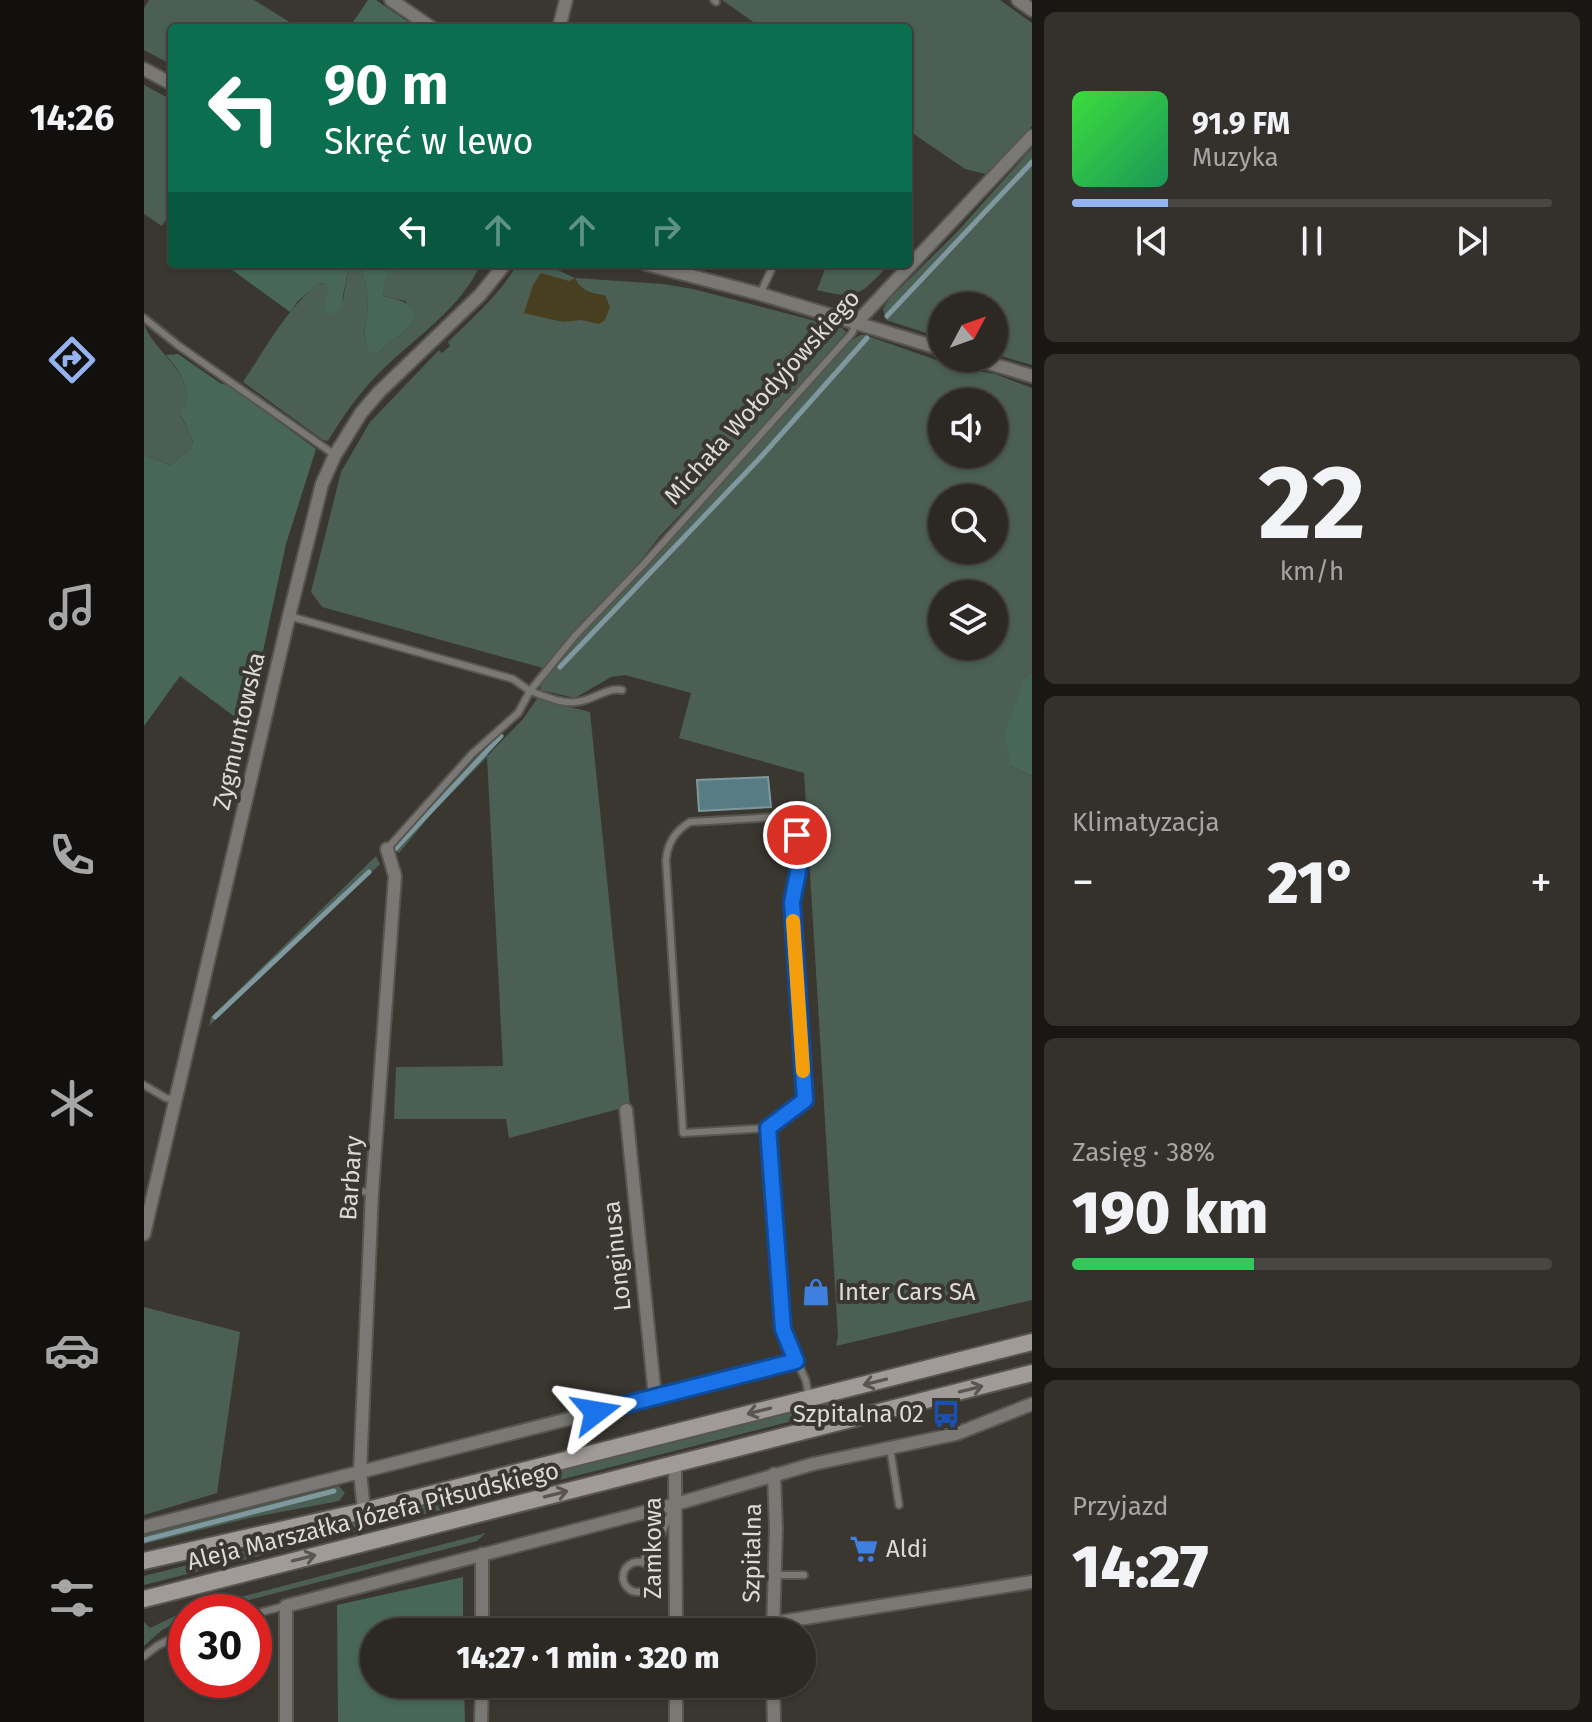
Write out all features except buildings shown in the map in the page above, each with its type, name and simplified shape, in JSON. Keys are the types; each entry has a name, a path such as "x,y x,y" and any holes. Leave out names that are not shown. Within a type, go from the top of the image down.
{"main road":[{"name":"Aleja Marszałka Józefa Piłsudskiego","path":"144,1561 364,1511 1032,1342"},
{"name":"Aleja Marszałka Józefa Piłsudskiego","path":"144,1599 1032,1373"}],"street":[{"path":"391,0 426,24"},
{"path":"560,24 566,0"},
{"path":"1018,0 1032,10"},
{"path":"144,69 168,82"},
{"name":"Michała Wołodyjowskiego","path":"912,264 1032,136"},
{"name":"Zygmuntowska","path":"482,292 491,268"},
{"name":"Zygmuntowska","path":"145,1227 322,484 335,455 361,413 482,292 502,268"},
{"path":"661,268 928,345"},
{"name":"Michała Wołodyjowskiego","path":"857,322 908,268"},
{"path":"1008,369 1032,376"},
{"name":"Barbary","path":"364,1511 360,1472 372,1192 395,876 387,849"},
{"name":"Longinusa","path":"626,1110 655,1397"},
{"name":"Aleja Marszałka Józefa Piłsudskiego","path":"144,1527 796,1361"},
{"path":"286,1722 286,1606 676,1504 774,1474 956,1434 1032,1404"},
{"name":"Zamkowa","path":"675,1464 676,1618"},
{"name":"Szpitalna","path":"773,1618 774,1474"},
{"path":"482,1554 482,1618"},
{"path":"816,1620 1032,1582"},
{"path":"481,1722 482,1698"},
{"path":"676,1698 676,1722"},
{"path":"773,1698 774,1722"}],"lane":[{"path":"760,294 772,268"},
{"path":"144,318 335,455"},
{"name":"Michała Wołodyjowskiego","path":"387,849 472,754 518,713 530,691 574,637 786,407 852,333 857,322"},
{"path":"289,616 513,679 530,691 559,701 577,702 608,691 622,690"},
{"path":"776,817 792,828 800,843 800,862 792,902 805,1100 768,1128 683,1133 666,861 671,840 690,822 776,817"},
{"path":"144,1085 166,1098 177,1100"},
{"path":"768,1128 783,1329 806,1381 809,1398"},
{"path":"354,1191 372,1192"},
{"path":"890,1448 899,1505"},
{"path":"642,1562 651,1568 653,1578 644,1591 634,1592 623,1583 623,1573 628,1565 642,1562 659,1539 676,1504"},
{"path":"775,1575 804,1575"},
{"path":"272,1610 286,1606"},
{"path":"144,1656 168,1640"}],"green space":[{"path":"149,0 254,0 291,23 168,24 168,63 144,50 144,8"},
{"path":"368,0 376,0 411,24 352,24"},
{"path":"722,0 1000,0 1032,23 1032,126 986,174 965,169 912,133 912,24 756,24"},
{"path":"144,85 168,98 168,217 162,226 144,214"},
{"path":"1032,148 1032,365 1008,358 1008,292 928,292 928,334 886,320 883,309 889,299 958,231"},
{"path":"230,268 348,268 341,307 333,316 325,312 328,288 326,284 319,283 290,312"},
{"path":"348,268 360,268 368,302 365,339 369,353 376,354 411,326 416,316 405,301 383,296 388,270 478,268 450,308 365,388 328,441 243,382 287,317 319,283 326,284 343,300"},
{"path":"360,268 398,268 396,272 388,271 383,296 407,304 416,316 411,326 376,354 369,353 365,339 368,297"},
{"path":"514,268 554,268 575,278 693,289 842,328 846,332 784,405 660,536 634,569 543,668 322,607 311,592 341,472 370,422 439,350 442,353 450,346 448,342 494,296"},
{"path":"825,268 886,268 859,292 842,295 817,290"},
{"path":"144,324 182,378 186,390 181,416 193,442 190,450 170,465 144,455"},
{"path":"860,335 928,357 928,372 983,372 1032,388 1032,673 1026,676 1011,766 1032,776 1032,1300 836,1346 838,1336 804,773 679,738 691,693 625,675 611,677 575,698 541,690 540,683 556,663 852,340"},
{"path":"178,354 220,383 230,386 316,449 286,544 247,726 180,676 144,726 144,455 170,465 190,450 193,442 181,415 186,399 184,384 166,355"},
{"path":"1032,673 1032,776 1011,766 1004,734 1026,676"},
{"path":"537,699 590,712 630,1106 509,1138 506,1119 394,1119 396,1067 503,1066 487,757 433,812 399,853 393,848 482,751 488,755 523,719"},
{"path":"376,856 380,864 209,1026 211,1017"},
{"path":"144,1307 240,1332 217,1493 144,1515"},
{"path":"832,1402 832,1411 144,1585 144,1576"},
{"path":"339,1486 345,1493 339,1501 249,1518 144,1544 144,1535"},
{"path":"486,1533 477,1541 272,1594 252,1594"},
{"path":"463,1577 463,1618 360,1618 360,1698 464,1698 465,1722 338,1722 337,1605"},
{"path":"168,1619 168,1627 144,1646 144,1622 150,1628"}],"sand":[{"path":"541,273 569,281 575,278 587,291 605,295 610,307 605,320 599,324 581,320 563,322 524,313 533,285"}],"water":[{"path":"768,777 771,807 699,811 697,780"}],"waterway":[{"path":"887,316 1032,162"},
{"path":"560,667 759,459 867,338"},
{"path":"395,849 501,736"},
{"path":"215,1017 369,872"},
{"path":"144,1540 334,1491"}],"slow traffic":[{"path":"793,921 803,1071"}],"place":[{"name":"Inter Cars SA","path":"816,1292"},
{"name":"Szpitalna 02","path":"946,1414"},
{"name":"Aldi","path":"864,1549"}],"route":[{"path":"596,1412 796,1361 783,1329 768,1128 805,1100 792,902 800,862 797,835"}]}
